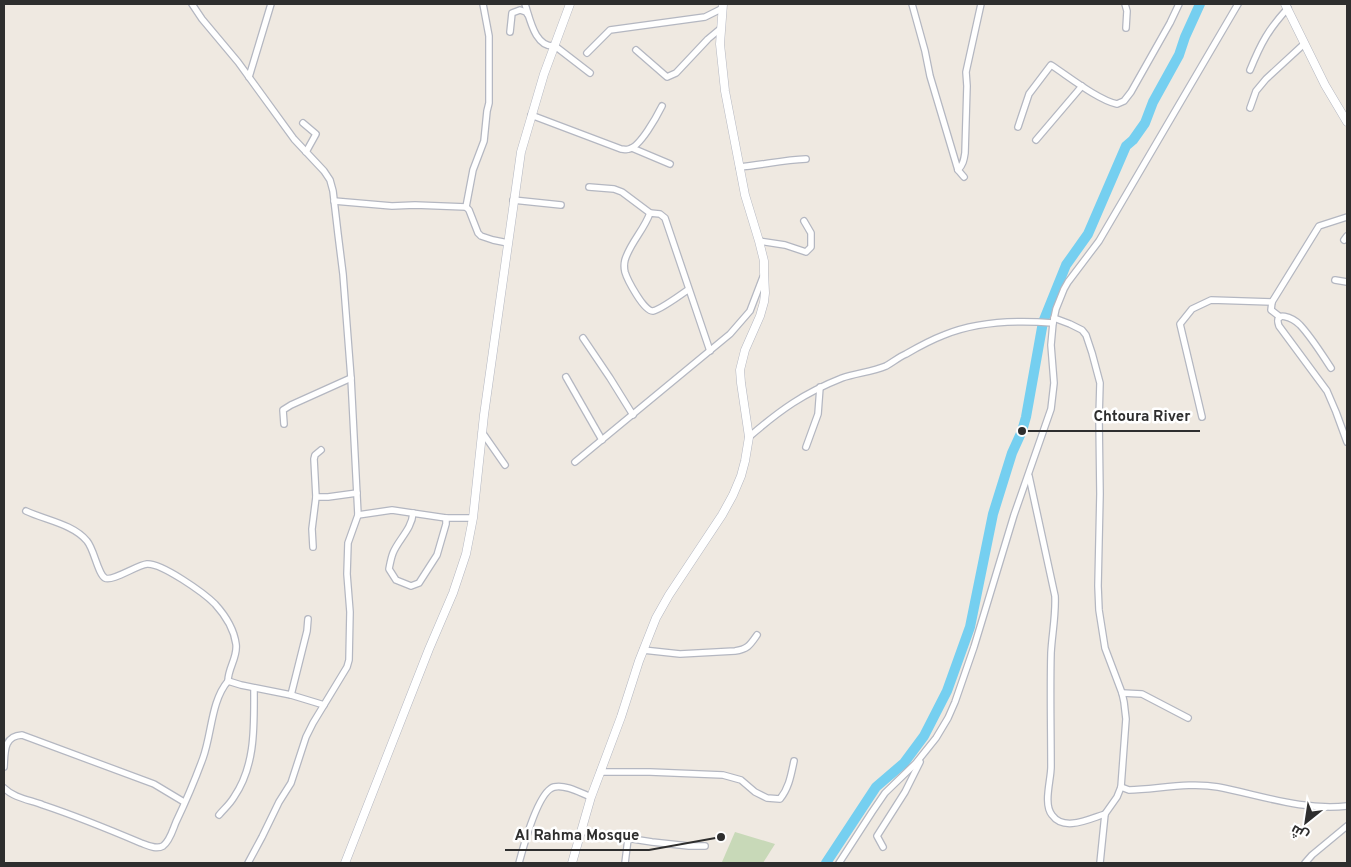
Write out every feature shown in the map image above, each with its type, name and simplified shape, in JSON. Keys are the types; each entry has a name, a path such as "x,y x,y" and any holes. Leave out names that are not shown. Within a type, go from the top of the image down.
{"street":[{"path":"192,4 294,139 321,167 330,180 334,191 344,274 351,378 358,515 348,543 349,660 347,667 306,738 291,783 279,802 248,863"},
{"path":"249,78 271,4"},
{"path":"482,4 489,36 489,103 484,141 472,170 466,207 481,236 508,243"},
{"path":"525,4 531,21"},
{"path":"345,863 453,593 466,554 473,518 482,432 521,152 544,74 570,4"},
{"path":"912,4 930,76 958,170 964,177"},
{"path":"958,170 965,158 966,72 982,4"},
{"path":"1125,4 1127,11 1126,28"},
{"path":"1018,127 1029,94 1051,65 1082,86 1114,103 1124,101 1147,65 1179,4"},
{"path":"839,863 885,793 924,753 944,726 959,691 1014,515 1049,416 1054,384 1051,345 1056,309 1068,282 1099,241 1238,4"},
{"path":"572,863 591,797 656,618 722,515 733,495 745,461 749,437 740,383 740,370 745,350 764,302 764,261 745,195 725,92 720,44 723,6"},
{"path":"587,53 610,30 705,18 723,6"},
{"path":"1250,70 1259,47 1286,6 1324,85 1347,122"},
{"path":"510,32 512,13 520,10 526,12 541,42 548,47 555,46 590,73"},
{"path":"636,50 667,77 676,74 708,39 720,29"},
{"path":"1250,108 1256,91 1266,79 1304,44"},
{"path":"1036,140 1082,86"},
{"path":"531,114 628,150 637,145 662,106"},
{"path":"303,122 316,134 306,152"},
{"path":"632,148 670,164"},
{"path":"739,167 806,159"},
{"path":"589,187 614,189 622,192 650,213 660,214 665,218 710,351"},
{"path":"513,200 562,205"},
{"path":"334,201 392,206 466,207"},
{"path":"650,213 647,222 624,262 628,281 643,305 650,311 689,289"},
{"path":"1331,368 1311,337 1298,323 1286,316 1280,317 1271,310 1272,302 1319,226 1347,218"},
{"path":"759,241 785,245 806,252 811,247 811,233 804,220"},
{"path":"576,462 730,334 750,311 764,272"},
{"path":"1335,280 1347,282"},
{"path":"1202,417 1180,324 1192,309 1211,300 1272,302"},
{"path":"1280,317 1279,326 1326,391 1347,442"},
{"path":"749,437 796,400 845,377 886,366 943,335 971,326 991,323 1053,321 1070,324 1082,330 1086,335 1100,383 1099,610 1104,648 1122,693 1126,720 1121,787 1105,814 1100,863"},
{"path":"583,338 632,415"},
{"path":"566,377 602,440"},
{"path":"284,424 283,410 351,378"},
{"path":"806,447 818,414 820,388"},
{"path":"482,432 505,465"},
{"path":"313,547 312,529 316,497 314,459 315,455 321,450"},
{"path":"1029,474 1055,596 1051,651 1051,768 1048,805 1052,816 1066,823 1081,822 1105,814"},
{"path":"316,497 357,493"},
{"path":"358,515 392,510 446,518 473,518"},
{"path":"4,788 15,795 152,847 163,846 167,842 203,756 216,708 224,686 228,681 229,670 236,647 232,629 215,604 186,582 164,568 148,564 137,566 111,579 105,578 88,541 80,534 26,511"},
{"path":"412,513 413,517 393,553 389,569 396,580 411,586 419,583 437,555 446,518"},
{"path":"291,695 307,631 308,619"},
{"path":"643,650 680,654 735,651 744,649 757,635"},
{"path":"228,681 291,695 324,705"},
{"path":"219,815 240,788 251,756 254,740 254,688"},
{"path":"1122,693 1142,694 1188,718"},
{"path":"4,767 8,741 15,735 22,735 154,784 184,802"},
{"path":"883,847 877,836 905,792 924,753"},
{"path":"600,772 723,775 741,780 755,792 767,798 780,799 789,783 794,761"},
{"path":"1121,787 1129,790 1210,786 1304,805 1347,806"},
{"path":"520,863 536,813 548,790 553,787 567,788 591,797"},
{"path":"1115,800 1129,790"},
{"path":"1305,863 1347,826"},
{"path":"581,830 652,842 705,846"},
{"path":"625,863 628,838"}],"green space":[{"path":"735,832 775,844 763,863 722,862"}],"waterway":[{"path":"826,863 876,787 904,763 924,736 947,691 970,627 993,514 1012,453 1026,417 1043,322 1066,265 1088,234 1126,146 1133,140 1145,123 1153,102 1179,55 1200,4"}],"place":[{"name":"Chtoura River","path":"1022,431"},
{"name":"Al Rahma Mosque","path":"721,837"}]}
